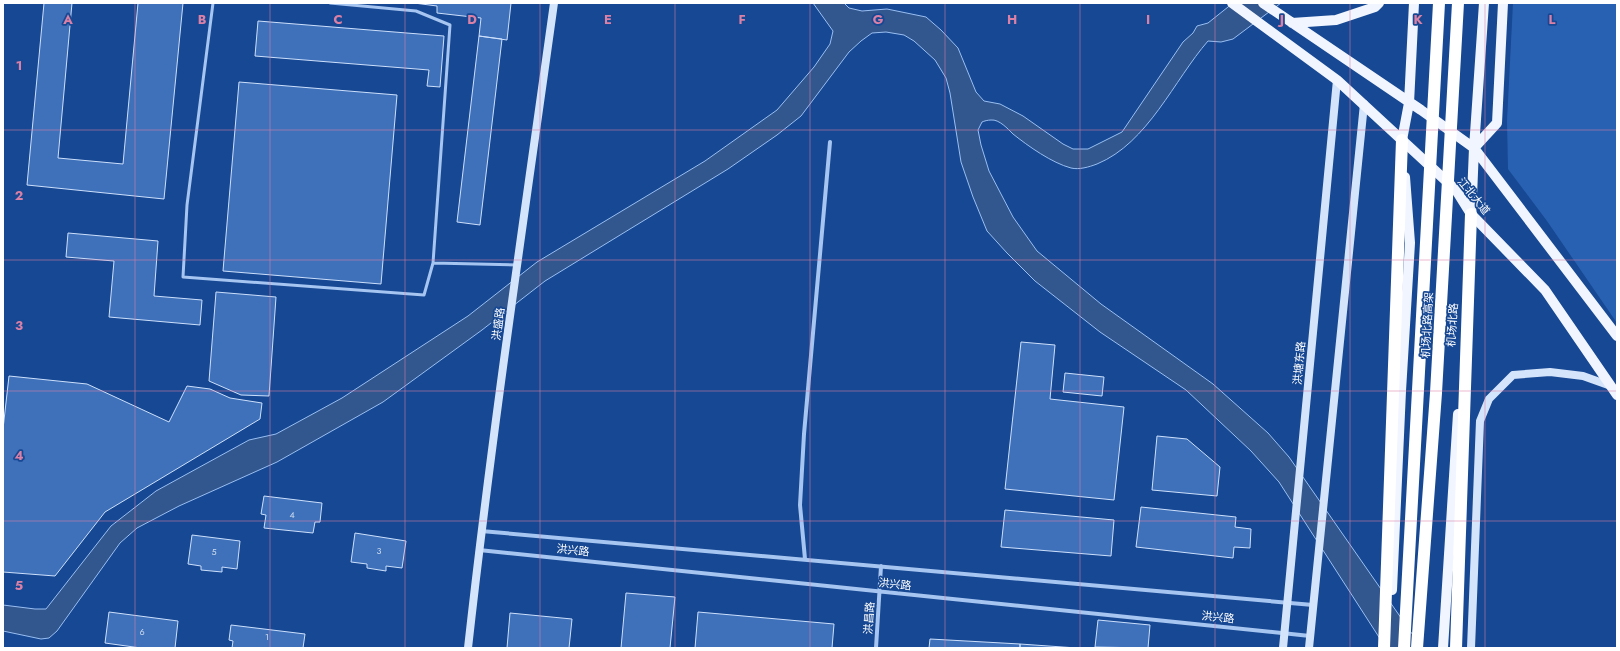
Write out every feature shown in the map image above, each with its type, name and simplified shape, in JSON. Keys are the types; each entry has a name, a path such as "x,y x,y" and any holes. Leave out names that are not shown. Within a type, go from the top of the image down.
{"highway":[{"name":"机场北路高架","path":"1404,648 1439,3"},
{"name":"机场北路高架","path":"1417,648 1436,393 1458,3"},
{"path":"1384,648 1402,140"},
{"path":"1456,648 1471,214"}],"main road":[{"name":"洪盛路","path":"468,648 481,531 554,3"},
{"name":"江北大道","path":"1232,3 1337,80 1456,190 1471,214 1546,290 1617,395"},
{"path":"1263,3 1474,148 1617,336"},
{"path":"1291,22 1336,20 1375,7 1378,3"},
{"path":"1388,648 1410,243 1402,140 1409,103 1414,3"},
{"name":"机场北路","path":"1443,648 1484,3"},
{"path":"1474,148 1497,123 1504,3"},
{"name":"洪塘东路","path":"1283,648 1337,80"},
{"path":"1309,648 1364,104"},
{"path":"1471,648 1480,421 1490,399 1513,376 1550,372 1583,376 1610,386"}],"street":[{"path":"805,559 800,505 805,426 830,142"},
{"name":"洪兴路","path":"481,531 1313,605"},
{"name":"洪兴路","path":"479,550 1310,636"},
{"name":"洪昌路","path":"876,648 881,566"}],"lane":[{"path":"213,3 187,205 183,277 424,295 433,263 450,25 416,11 330,3"},
{"path":"433,263 517,265"}],"shaded area":[{"path":"813,3 844,3 849,8 862,11 887,9 926,17 958,48 976,92 984,101 1000,104 1023,116 1063,144 1073,149 1088,149 1122,132 1183,42 1193,33 1197,26 1208,23 1233,3 1281,3 1233,39 1221,42 1208,41 1146,126 1115,154 1097,164 1077,169 1064,166 1033,149 1003,125 994,120 982,122 978,130 981,145 989,171 1013,217 1037,251 1101,304 1213,384 1268,433 1289,457 1422,648 1386,648 1279,482 1251,451 1186,390 1100,332 1035,281 987,231 961,162 950,93 946,78 935,60 914,41 904,35 886,32 872,33 849,52 801,116 777,135 728,169 545,281 482,330 383,402 277,462 179,506 137,528 120,543 57,631 49,638 41,639 3,631 3,605 46,609 111,526 156,491 249,440 276,434 342,398 468,316 537,262 705,161 777,110 814,67 830,44 833,31"},
{"path":"1513,3 1617,3 1617,323 1547,221 1508,169 1507,121"}],"building":[{"path":"44,3 72,3 58,158 123,164 138,3 183,3 164,199 27,185"},
{"path":"414,3 511,3 507,40 479,36 481,18 437,13 437,6"},
{"path":"258,21 444,36 440,87 427,86 429,70 255,56"},
{"path":"479,36 502,39 480,225 457,222"},
{"path":"239,82 397,95 381,284 223,271"},
{"path":"68,233 158,241 154,296 202,300 200,325 109,317 114,261 66,257"},
{"path":"216,292 276,297 269,396 241,395 209,381"},
{"path":"1021,342 1055,345 1050,399 1124,407 1114,500 1005,489"},
{"path":"1065,373 1104,377 1102,396 1063,392"},
{"path":"9,376 87,384 169,422 187,386 210,389 230,398 262,403 260,419 105,512 55,576 3,572 3,429"},
{"path":"1157,436 1187,439 1220,467 1217,496 1152,490"},
{"path":"264,496 322,503 320,522 315,522 313,533 264,528 266,515 261,514"},
{"path":"1141,507 1236,517 1235,527 1251,529 1250,548 1234,547 1233,558 1136,547"},
{"path":"1005,510 1114,520 1111,556 1001,547"},
{"path":"355,533 406,541 402,568 386,566 386,571 367,568 367,564 351,562"},
{"path":"192,535 240,541 237,569 222,567 222,572 201,570 201,566 188,564"},
{"path":"626,593 675,597 670,648 621,648"},
{"path":"109,612 178,621 175,648 141,648 105,643"},
{"path":"698,612 834,624 832,648 695,648"},
{"path":"510,613 572,619 569,648 507,648"},
{"path":"1098,620 1150,625 1148,648 1095,647"},
{"path":"231,625 305,634 303,648 232,648 233,641 229,640"},
{"path":"930,639 1020,644 1020,648 929,648"},
{"path":"1020,644 1077,648 1020,648"}]}
